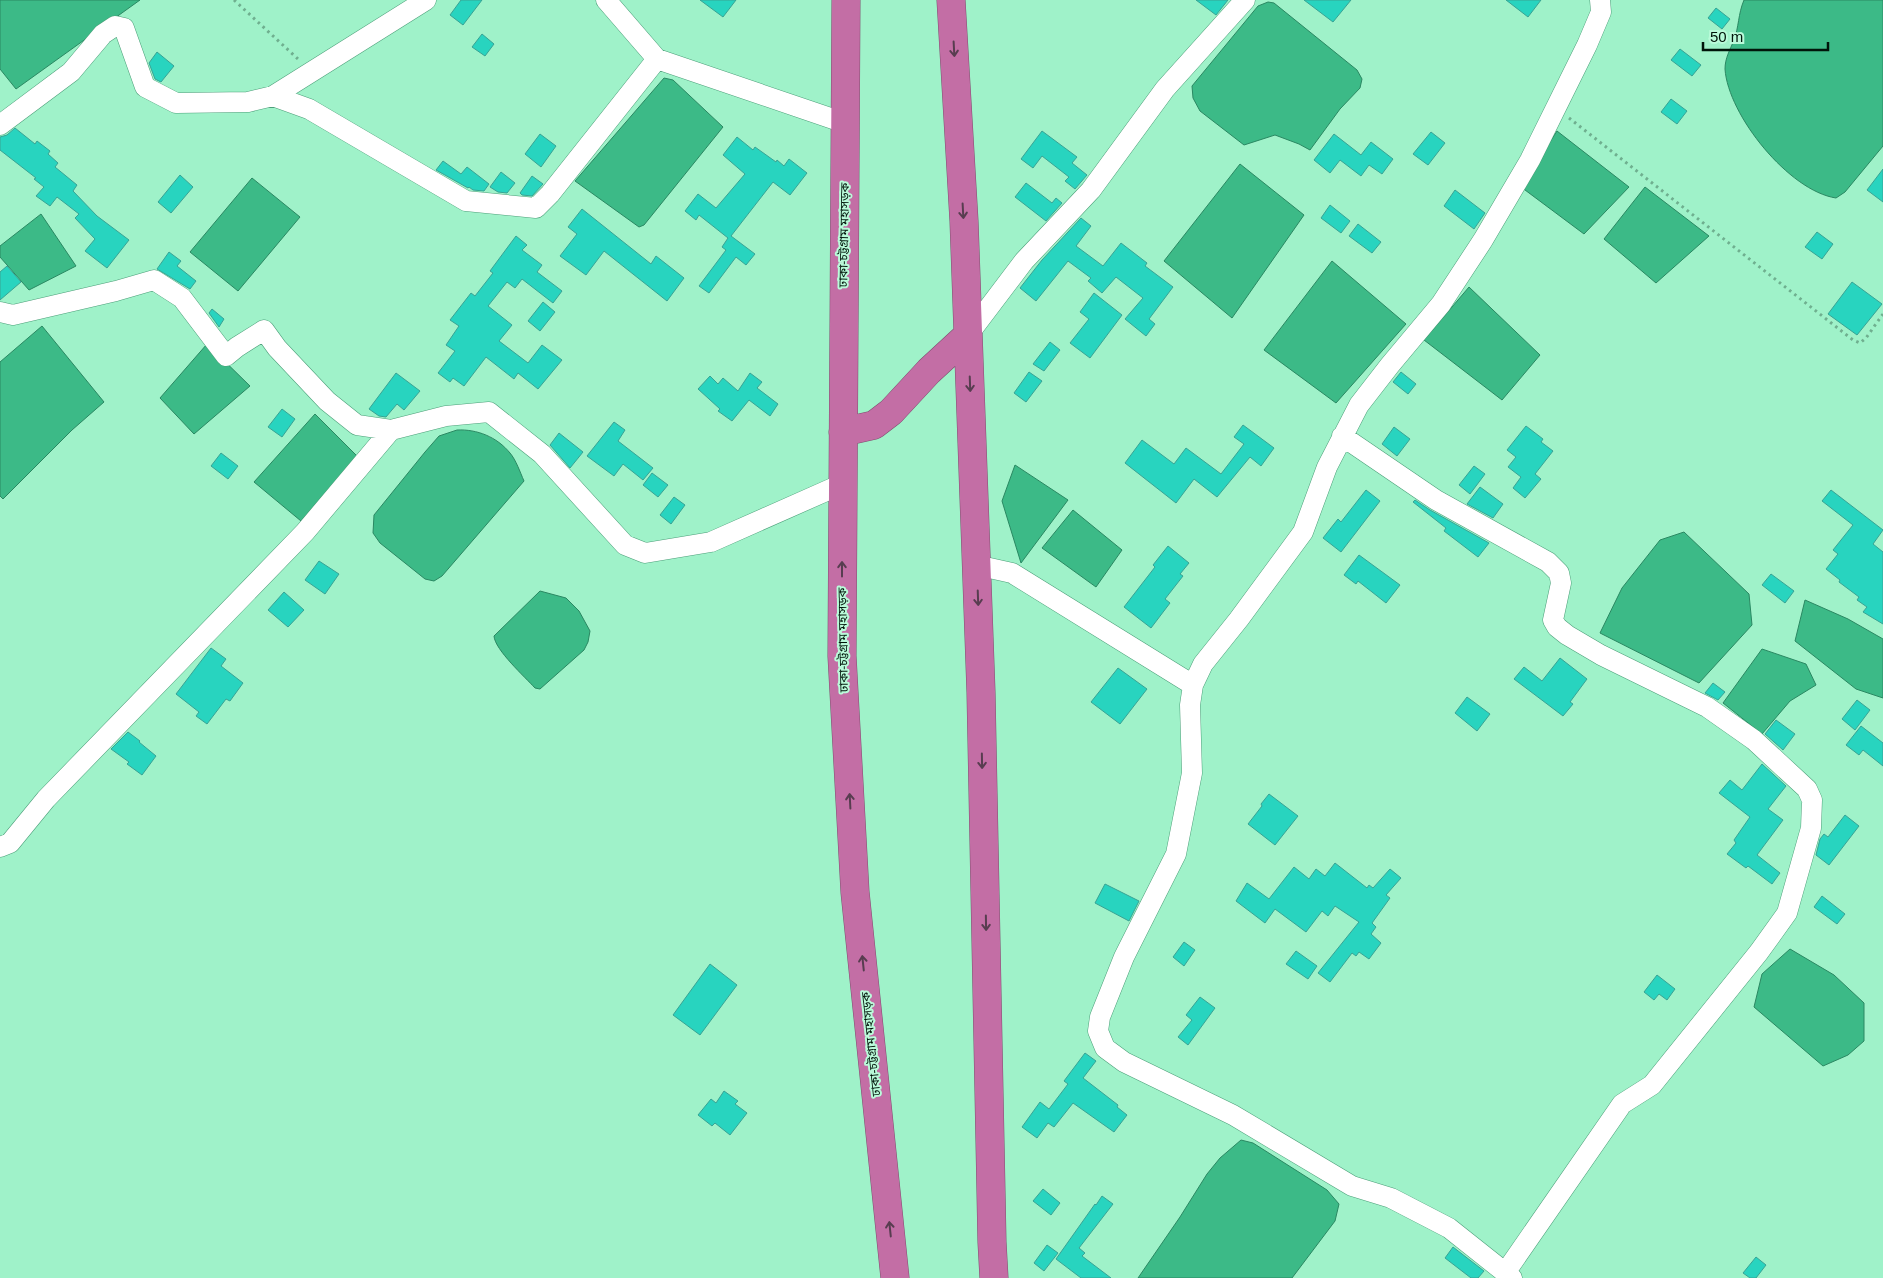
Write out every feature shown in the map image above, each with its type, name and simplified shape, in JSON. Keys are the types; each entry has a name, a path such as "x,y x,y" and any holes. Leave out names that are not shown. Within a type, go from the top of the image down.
{"highway":[{"name":"ঢাকা-চট্টগ্রাম মহাসড়ক","path":"846,0 842,656 855,892 895,1278"},
{"path":"951,0 964,220 981,692 994,1278"},
{"path":"842,432 874,425 892,412 929,371 968,335"}],"street":[{"path":"0,125 71,72 103,34 115,26 124,28 145,87 176,103 248,102 273,96 426,0"},
{"path":"606,0 657,59 845,122"},
{"path":"968,335 1024,261 1091,190 1165,89 1245,0"},
{"path":"1342,436 1436,500 1548,562 1559,573 1562,583 1553,620 1557,627 1601,655 1707,707 1754,740 1807,789 1812,800 1811,828 1787,913 1759,952 1652,1085 1622,1104 1508,1275 1449,1228 1391,1198 1352,1186 1233,1115 1124,1062 1105,1048 1098,1031 1100,1017 1124,957 1176,854 1192,773 1190,705 1193,685 1203,664 1239,619 1303,532 1327,467 1342,436 1359,405 1441,304 1483,240 1530,160 1556,108 1601,12 1600,0"},
{"path":"273,96 309,109 466,201 536,208 550,194 657,59"},
{"path":"0,312 13,316 154,280 182,298 226,356 264,330 277,348 327,401 357,424 391,430 446,416 489,412 542,454 626,545 645,553 712,542 842,484"},
{"path":"0,847 10,843 46,799 305,532 391,430"},
{"path":"976,564 1012,572 1193,685"}],"path":[{"path":"234,0 311,72"},
{"path":"1556,108 1853,340 1860,342 1866,338 1883,314"}],"shaded area":[{"path":"0,0 140,0 16,89 0,69"},
{"path":"1744,0 1883,0 1883,146 1845,192 1836,198 1818,192 1799,181 1781,166 1764,148 1737,108 1729,87 1725,65 1736,35"},
{"path":"1268,2 1274,3 1357,70 1362,79 1360,88 1340,109 1310,150 1275,135 1244,145 1200,111 1193,98 1192,86 1258,6"},
{"path":"664,78 673,80 723,127 644,225 639,227 575,181"},
{"path":"1557,131 1629,187 1584,234 1521,187"},
{"path":"1240,164 1304,215 1232,318 1164,261"},
{"path":"252,178 300,217 238,291 190,252"},
{"path":"1645,187 1709,236 1656,283 1604,239"},
{"path":"41,214 76,266 29,290 0,257 0,246"},
{"path":"1332,261 1406,324 1336,403 1264,350"},
{"path":"1469,287 1540,355 1502,400 1424,340"},
{"path":"42,326 104,402 72,430 3,499 0,496 0,362"},
{"path":"207,344 250,386 194,434 160,398"},
{"path":"315,414 357,456 301,521 254,482"},
{"path":"457,430 472,431 486,435 505,447 518,466 524,481 442,576 434,581 425,579 380,543 373,533 374,515 439,436"},
{"path":"1015,465 1068,500 1021,563 1002,501"},
{"path":"1073,510 1122,550 1096,587 1042,548"},
{"path":"1684,532 1749,594 1752,625 1699,683 1600,633 1622,588 1660,540"},
{"path":"540,591 566,598 579,611 590,631 584,650 540,689 535,688 511,663 499,648 494,636"},
{"path":"1805,600 1848,619 1883,639 1883,698 1856,689 1795,641"},
{"path":"1762,649 1806,664 1816,685 1790,701 1762,734 1723,703"},
{"path":"1790,949 1834,975 1864,1003 1864,1041 1848,1055 1823,1066 1754,1007 1762,974"},
{"path":"1241,1140 1253,1143 1327,1190 1339,1204 1335,1221 1292,1278 1138,1278 1207,1174 1220,1158"}],"building":[{"path":"461,0 482,0 463,25 450,15"},
{"path":"700,0 736,0 723,17"},
{"path":"1196,0 1228,0 1216,15"},
{"path":"1304,0 1351,0 1333,22"},
{"path":"1506,0 1541,0 1528,17"},
{"path":"1716,8 1730,19 1722,29 1708,18"},
{"path":"482,34 494,44 485,56 472,47"},
{"path":"1680,49 1701,65 1692,76 1671,60"},
{"path":"157,52 174,66 161,82 155,79 149,63"},
{"path":"1671,99 1687,111 1677,124 1661,112"},
{"path":"15,128 35,144 37,141 50,151 48,154 58,163 55,167 77,185 73,191 97,216 129,240 107,268 85,251 95,239 75,218 79,214 57,197 50,206 36,196 44,187 34,179 36,178 0,150 0,137 7,135"},
{"path":"1042,131 1077,157 1072,163 1087,175 1075,189 1065,181 1069,177 1042,156 1033,168 1021,159"},
{"path":"1431,132 1445,143 1428,165 1413,154"},
{"path":"540,134 556,146 541,167 525,154"},
{"path":"1334,134 1361,155 1371,142 1393,159 1382,174 1369,165 1361,176 1340,160 1330,173 1314,160"},
{"path":"737,137 753,150 755,147 776,162 777,160 784,166 789,159 807,173 790,195 773,182 731,236 755,254 746,265 736,257 709,293 699,286 726,250 722,247 728,238 699,215 696,220 685,211 698,194 716,208 745,174 723,155"},
{"path":"443,161 461,174 467,167 489,184 484,191 468,188 436,170"},
{"path":"1883,169 1883,202 1867,190"},
{"path":"501,172 515,183 507,193 498,192 490,187"},
{"path":"180,175 193,187 171,213 158,202"},
{"path":"532,176 543,184 532,196 522,195 520,193"},
{"path":"1026,183 1052,203 1056,198 1062,203 1046,221 1015,197"},
{"path":"1455,190 1485,213 1474,229 1444,206"},
{"path":"1330,205 1350,221 1341,233 1321,218"},
{"path":"582,209 651,264 656,256 684,278 667,301 604,251 586,275 560,256 577,234 568,227"},
{"path":"1081,218 1091,226 1076,246 1103,266 1121,243 1147,263 1145,266 1173,287 1149,319 1155,324 1146,336 1125,319 1143,298 1116,277 1102,293 1088,281 1091,278 1068,261 1036,301 1020,288 1042,260"},
{"path":"1358,224 1381,242 1372,253 1349,236"},
{"path":"1817,232 1833,244 1822,259 1805,247"},
{"path":"516,236 527,245 522,250 542,265 537,272 562,291 553,303 522,279 515,288 507,282 488,306 512,325 499,341 528,363 542,345 562,360 538,389 518,373 514,379 486,357 464,386 453,378 450,382 438,373 455,351 446,345 459,326 450,320 471,293 475,296 493,273 490,271"},
{"path":"169,252 181,261 177,266 196,281 190,289 157,269"},
{"path":"7,266 21,282 0,300 0,272"},
{"path":"1852,282 1882,304 1857,335 1828,314"},
{"path":"1094,293 1122,315 1090,358 1070,343 1089,319 1080,312"},
{"path":"543,302 555,312 540,331 528,321"},
{"path":"212,309 224,319 219,327 209,313"},
{"path":"1050,342 1060,350 1044,371 1033,364"},
{"path":"1029,372 1042,381 1026,402 1014,393"},
{"path":"1401,372 1416,384 1408,394 1393,382"},
{"path":"396,373 420,391 404,410 397,404 386,417 379,416 369,409"},
{"path":"750,373 762,382 757,388 778,404 770,416 749,400 732,421 718,411 720,409 698,389 710,376 718,384 723,378 738,391"},
{"path":"282,409 295,419 282,437 268,427"},
{"path":"614,422 625,430 618,441 653,468 643,480 623,464 614,476 587,456"},
{"path":"1243,425 1274,448 1261,466 1250,457 1217,497 1194,479 1176,503 1125,463 1142,440 1174,464 1186,448 1221,474 1244,444 1234,437"},
{"path":"1526,426 1543,439 1541,442 1553,451 1535,474 1541,479 1525,498 1513,488 1521,477 1508,467 1516,457 1507,450"},
{"path":"1394,427 1410,439 1397,456 1382,444"},
{"path":"559,433 583,452 570,468 550,445"},
{"path":"221,453 238,466 228,479 211,466"},
{"path":"1474,466 1485,474 1470,494 1459,485"},
{"path":"652,473 668,485 658,497 643,485"},
{"path":"1480,487 1503,504 1493,518 1467,504"},
{"path":"1366,490 1380,501 1341,552 1323,538 1338,519 1341,522"},
{"path":"1831,490 1883,530 1873,544 1883,552 1883,624 1863,612 1867,607 1857,600 1859,597 1839,582 1840,580 1826,569 1838,554 1833,550 1853,525 1822,501"},
{"path":"674,497 685,505 671,524 660,515"},
{"path":"1415,500 1489,543 1478,557 1444,531 1446,528 1413,502"},
{"path":"1168,546 1189,563 1180,574 1183,576 1165,599 1170,603 1151,628 1124,607 1155,567 1153,565"},
{"path":"1359,555 1400,585 1386,603 1358,581 1356,584 1344,575"},
{"path":"319,561 339,574 325,594 305,580"},
{"path":"1771,574 1794,591 1785,603 1762,585"},
{"path":"284,592 304,610 288,627 268,610"},
{"path":"211,648 226,659 221,666 243,683 230,701 226,699 207,724 196,716 199,712 176,694"},
{"path":"1560,658 1587,679 1570,702 1573,704 1563,716 1514,679 1524,667 1542,681"},
{"path":"1118,668 1147,689 1120,724 1091,702"},
{"path":"1713,683 1725,692 1718,700 1705,693"},
{"path":"1467,697 1490,714 1477,731 1455,713"},
{"path":"1857,700 1870,710 1855,730 1842,719"},
{"path":"1776,720 1795,734 1783,750 1765,734"},
{"path":"1861,726 1883,743 1883,766 1863,750 1859,755 1846,745"},
{"path":"128,732 156,756 142,775 127,764 129,762 111,749"},
{"path":"1762,764 1786,786 1768,809 1783,820 1757,855 1780,873 1772,884 1748,866 1746,868 1727,854 1736,843 1734,840 1750,817 1719,793 1730,780 1742,790"},
{"path":"1269,794 1298,816 1275,845 1248,824"},
{"path":"1845,815 1859,826 1829,865 1816,855 1820,839 1824,834 1828,837"},
{"path":"1335,863 1367,888 1369,885 1373,888 1390,869 1401,878 1386,895 1390,898 1372,923 1376,927 1371,934 1381,943 1369,959 1359,952 1356,956 1352,953 1330,982 1318,973 1359,922 1335,906 1328,916 1322,911 1306,932 1275,909 1265,923 1236,901 1247,883 1269,899 1294,867 1309,879 1316,869 1325,876"},
{"path":"1105,884 1139,901 1129,921 1095,903"},
{"path":"1822,896 1845,914 1837,924 1814,907"},
{"path":"1184,942 1195,950 1184,966 1173,957"},
{"path":"1296,951 1317,966 1308,979 1286,964"},
{"path":"710,964 737,985 700,1035 673,1015"},
{"path":"1657,975 1675,989 1667,1000 1659,994 1654,1000 1644,992"},
{"path":"1200,997 1215,1008 1188,1045 1178,1037 1192,1020 1186,1015"},
{"path":"1085,1053 1096,1061 1083,1078 1118,1105 1117,1107 1127,1115 1114,1132 1073,1103 1054,1127 1048,1123 1037,1138 1022,1127 1040,1102 1049,1109 1068,1084 1064,1081"},
{"path":"724,1091 738,1101 735,1104 747,1113 730,1135 715,1123 712,1126 698,1115 711,1099 716,1103"},
{"path":"1043,1189 1060,1203 1051,1215 1033,1201"},
{"path":"1102,1196 1113,1204 1079,1248 1085,1253 1082,1256 1111,1278 1081,1278 1056,1259"},
{"path":"1047,1245 1058,1253 1044,1271 1034,1263"},
{"path":"1453,1247 1484,1271 1478,1278 1471,1278 1445,1258"},
{"path":"1756,1257 1766,1265 1756,1278 1750,1278 1743,1273"}]}
